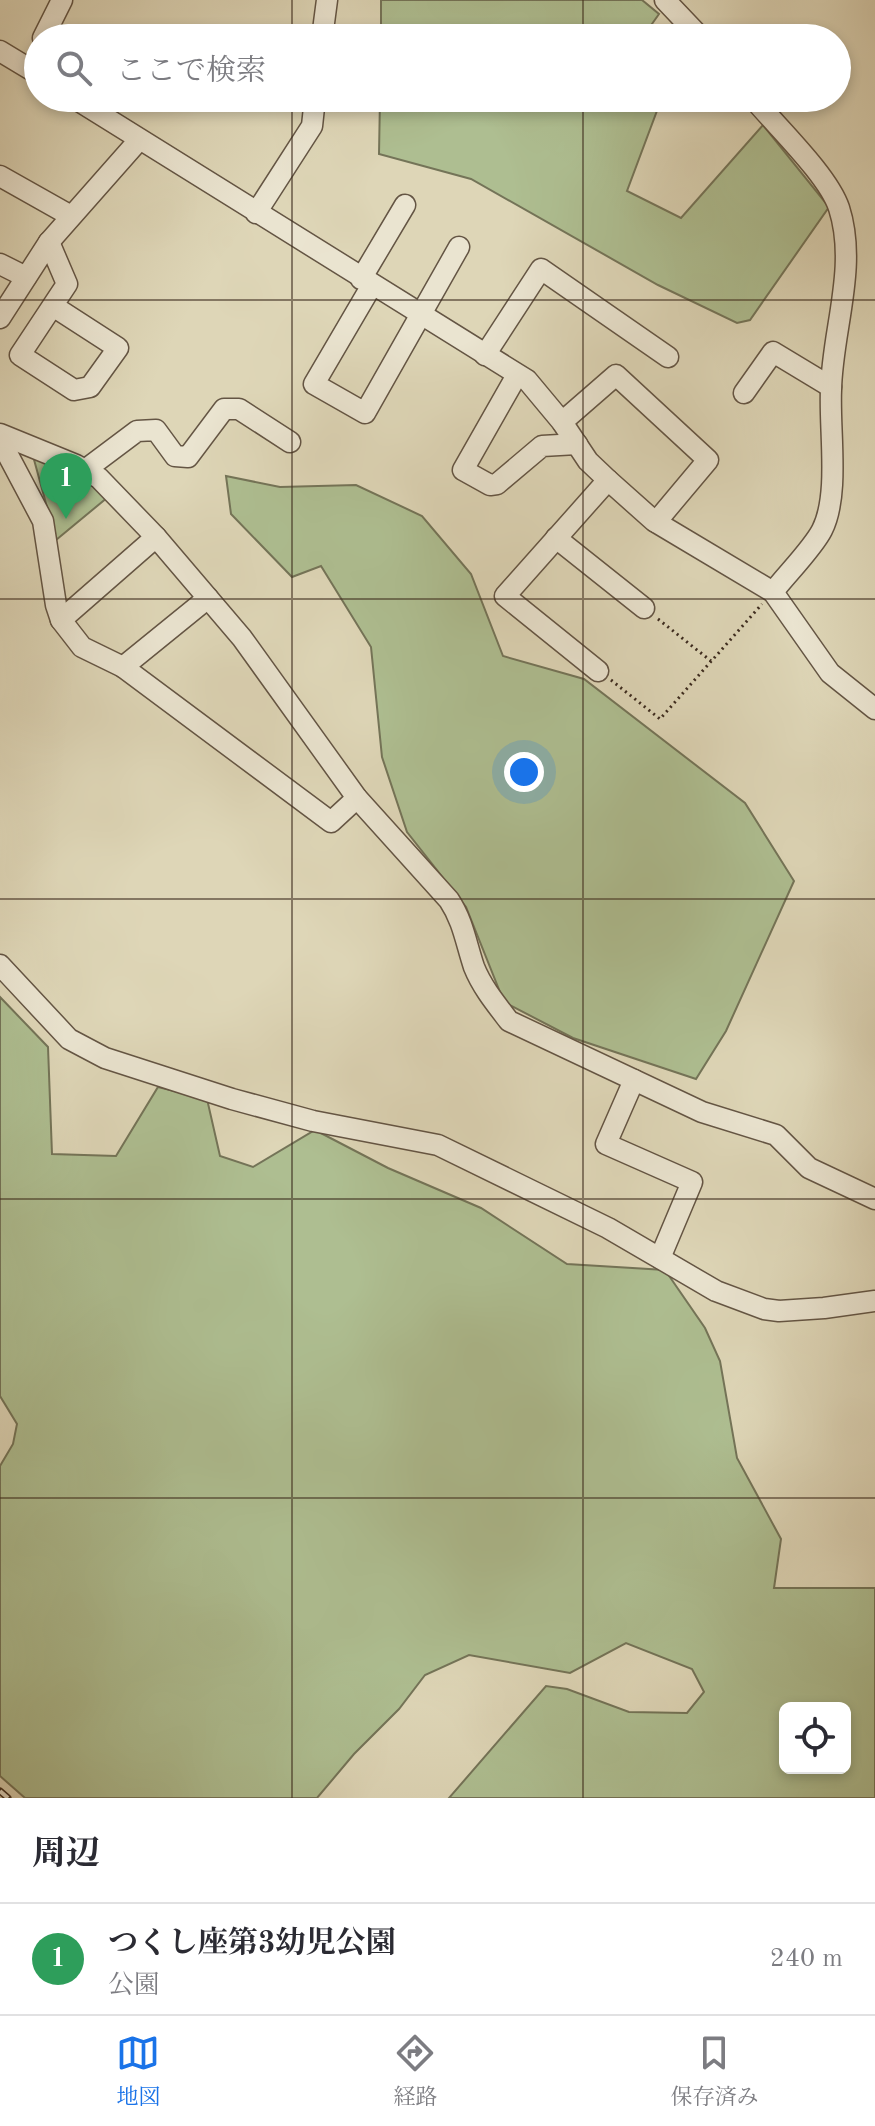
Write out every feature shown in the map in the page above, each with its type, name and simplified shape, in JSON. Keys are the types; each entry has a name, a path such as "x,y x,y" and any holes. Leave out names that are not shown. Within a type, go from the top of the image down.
{"street":[{"path":"324,24 327,0"},
{"path":"665,0 688,24"},
{"path":"47,24 54,3"},
{"path":"0,51 24,66"},
{"path":"96,112 527,380 562,422 588,461 608,480 656,522 773,592 830,673 875,709"},
{"path":"256,213 312,126 314,112"},
{"path":"765,112 821,176 839,209 845,238 841,309 831,387 832,495 822,530 773,592"},
{"path":"0,318 49,242 139,140"},
{"path":"0,176 71,216"},
{"path":"405,205 314,384 365,413 459,247"},
{"path":"49,242 67,284 20,355 74,390 90,387 118,348 53,306"},
{"path":"0,264 26,277"},
{"path":"485,355 541,269 668,357"},
{"path":"744,393 773,352 831,387"},
{"path":"517,375 463,470 490,485 497,484 542,446 577,444"},
{"path":"562,422 616,375 708,460 656,522"},
{"path":"85,470 137,431 156,430 175,456 188,457 224,409 239,409 290,442"},
{"path":"0,437 99,478 156,537 242,638 357,798 449,900 460,917 475,969 487,993 509,1021 702,1112 776,1135 809,1168 875,1199"},
{"path":"0,437 43,521 50,576 61,620 82,647 123,667 331,822 357,798"},
{"path":"598,671 505,596 608,480"},
{"path":"61,620 156,537"},
{"path":"556,538 644,608"},
{"path":"123,667 208,598"},
{"path":"0,965 69,1039 105,1058 232,1099 313,1121 438,1145 608,1228 716,1291 764,1309 824,1308 875,1301"},
{"path":"634,1080 606,1144 692,1182 660,1258"}],"path":[{"path":"598,671 660,719 773,592"},
{"path":"644,608 711,661"}],"green space":[{"path":"381,0 642,0 659,14 652,24 381,24"},
{"path":"380,112 657,112 627,191 681,218 763,125 829,207 750,320 737,323 658,285 471,179 379,154"},
{"path":"33,456 76,473 108,497 56,540"},
{"path":"226,476 280,487 356,485 422,516 471,574 503,656 584,679 745,803 794,881 726,1031 696,1079 573,1038 504,1002 466,907 407,832 382,757 371,647 321,566 292,577 231,514"},
{"path":"0,997 48,1047 52,1154 116,1156 158,1087 207,1099 220,1156 253,1167 315,1130 388,1168 481,1208 567,1264 665,1270 705,1328 720,1361 737,1458 781,1539 774,1588 875,1588 875,1798 449,1798 546,1686 567,1689 629,1712 687,1713 704,1692 692,1669 626,1643 570,1673 469,1655 425,1675 399,1709 354,1754 317,1798 25,1798 0,1776 0,1466 13,1444 17,1424 0,1396"}],"railway":[{"path":"0,1791 8,1798"}],"place":[{"name":"つくし座第3幼児公園","path":"66,519"}]}
